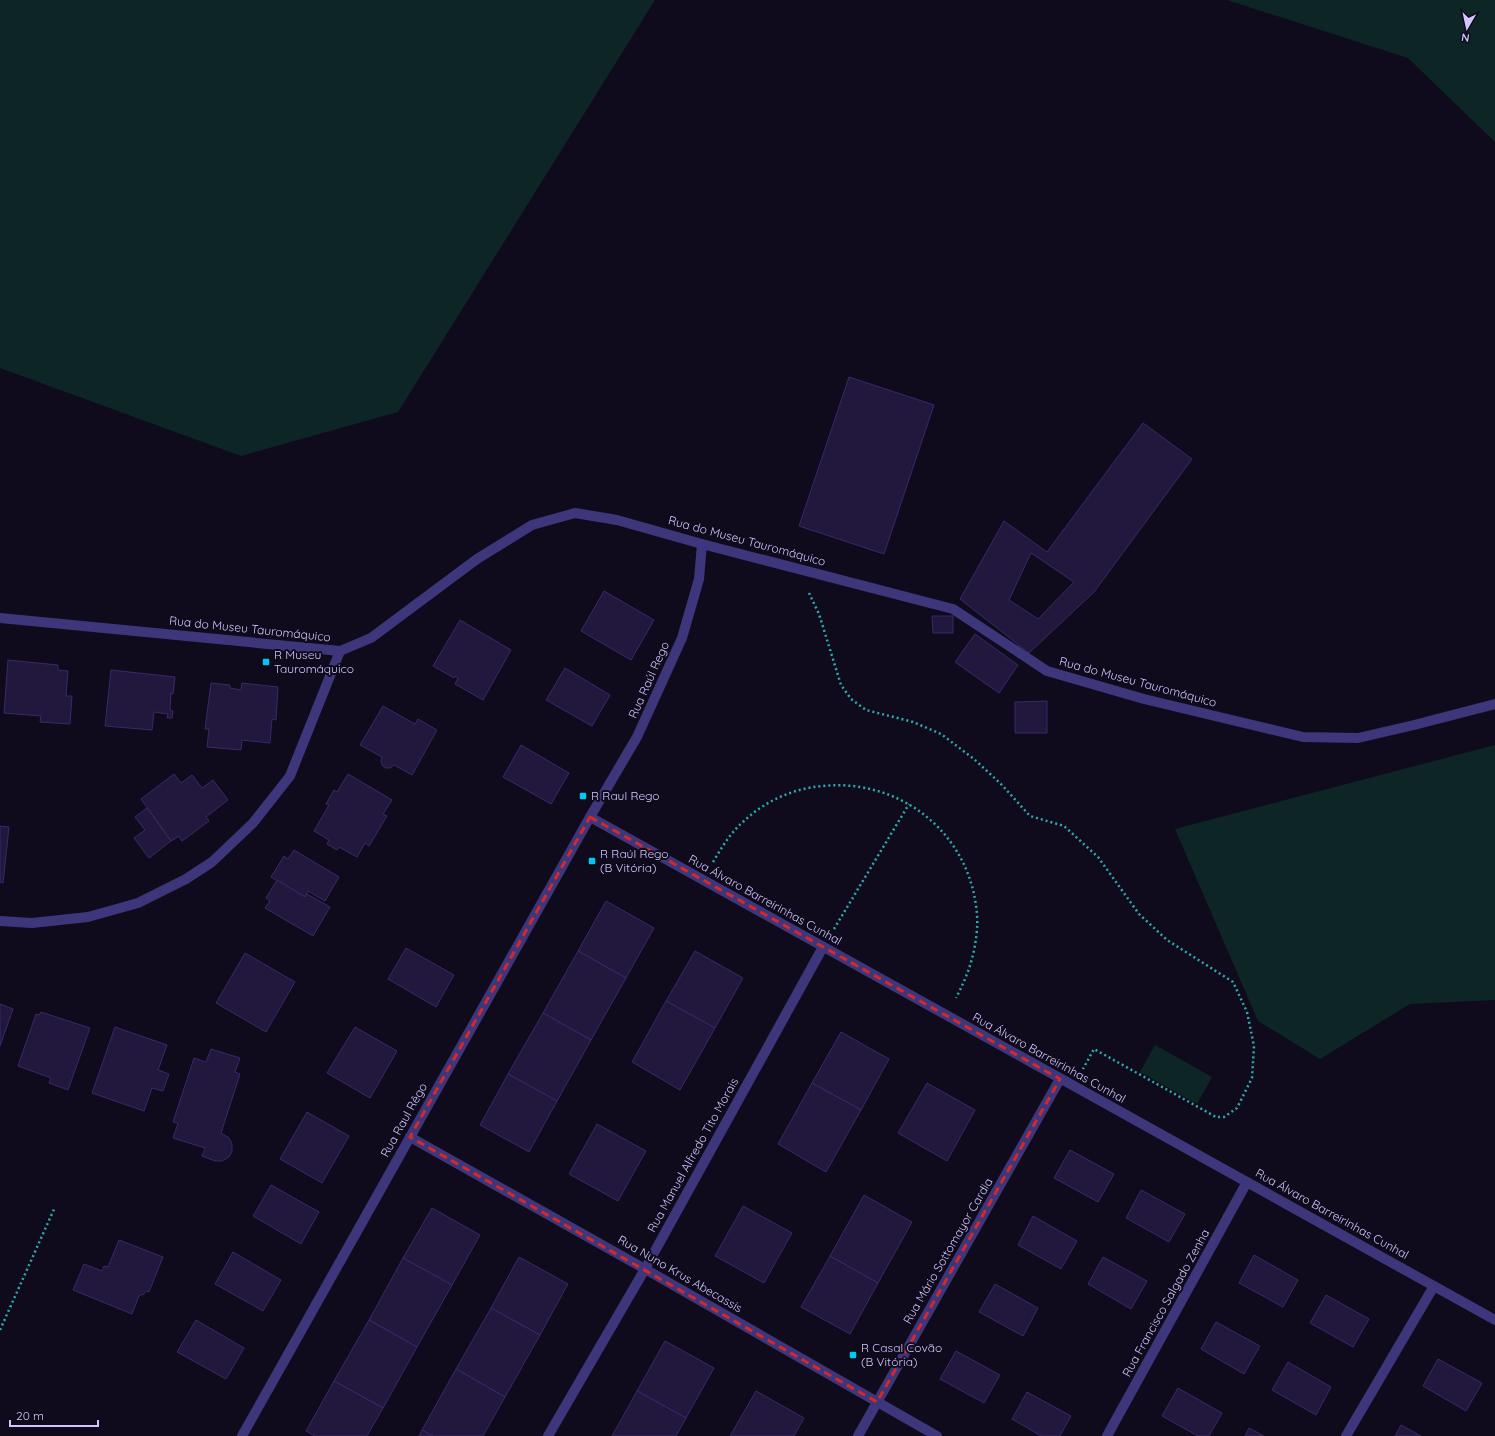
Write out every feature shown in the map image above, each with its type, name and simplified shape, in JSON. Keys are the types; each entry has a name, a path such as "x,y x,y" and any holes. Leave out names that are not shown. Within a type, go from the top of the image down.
{"street":[{"name":"Rua do Museu Tauromáquico","path":"0,618 340,651 371,638 477,559 532,525 575,512 617,520 702,544 953,609 1047,670 1144,699 1303,737 1358,738 1495,704"},
{"name":"Rua Raúl Rego","path":"590,817 638,737 682,638 699,579 702,544"},
{"path":"0,921 32,923 88,917 138,903 186,879 212,862 254,823 290,776 340,651"},
{"name":"Rua Álvaro Barreirinhas Cunhal","path":"590,817 1495,1320"},
{"name":"Rua Raul Rêgo","path":"242,1436 590,817"},
{"name":"Rua Manuel Alfredo Tito Morais","path":"548,1436 645,1269 823,947"},
{"name":"Rua Mário Sottomayor Cardia","path":"858,1436 1060,1079"},
{"name":"Rua Nuno Krus Abecassis","path":"410,1137 937,1436"},
{"name":"Rua Francisco Salgado Zenha","path":"1107,1436 1247,1182"},
{"path":"1346,1436 1434,1286"}],"path":[{"path":"797,569 819,614 841,685 851,700 866,710 913,722 941,734 974,759 1001,784 1030,816 1064,826 1098,858 1139,914 1167,940 1233,982 1247,1012 1254,1046 1252,1078 1237,1108 1224,1117 1216,1117 1094,1050 1073,1086"},
{"path":"702,880 728,839 744,820 765,805 787,794 811,787 836,784 861,786 886,793 909,804 929,818 946,835 960,856 970,879 976,903 977,928 974,952 967,976 945,1015"},
{"path":"823,947 909,804"},
{"path":"0,1330 55,1207"}],"highlighted area":[{"path":"590,817 1060,1079 877,1402 410,1137"}],"green space":[{"path":"0,0 655,0 398,412 241,456 0,368"},
{"path":"1227,0 1495,0 1495,142 1408,58"},
{"path":"1495,745 1495,1000 1410,1004 1320,1059 1258,1021 1175,829"},
{"path":"1155,1045 1212,1077 1197,1104 1140,1072"}],"building":[{"path":"849,377 934,405 884,554 799,526"},
{"path":"1143,423 1192,459 1094,592 1029,653 960,599 1004,521 1047,552","holes":["1031,553 1074,582 1038,619 1009,600"]},
{"path":"604,591 654,620 631,660 581,631"},
{"path":"932,616 953,616 953,633 933,633"},
{"path":"460,620 511,650 483,700 455,684 458,678 455,676 454,678 433,666"},
{"path":"975,634 1018,665 999,693 955,662"},
{"path":"8,660 58,665 58,670 68,671 66,696 72,696 70,724 40,722 41,716 4,713"},
{"path":"565,668 610,695 592,726 546,700"},
{"path":"111,670 175,677 173,694 171,693 170,710 173,711 172,718 167,718 168,714 154,712 152,730 105,726"},
{"path":"211,683 230,685 230,688 241,690 242,683 278,687 276,720 272,719 270,743 242,740 241,750 207,747 209,729 205,729"},
{"path":"1047,701 1047,733 1015,733 1015,702"},
{"path":"383,706 415,724 418,719 437,730 412,775 394,765 390,768 385,768 382,765 382,757 360,745"},
{"path":"521,745 569,773 551,804 503,777"},
{"path":"174,774 181,783 192,775 202,788 213,780 228,800 206,817 209,821 182,841 179,836 171,841 141,799"},
{"path":"348,774 392,800 383,814 387,816 369,846 365,843 357,857 339,847 337,850 327,844 329,840 314,831 329,805 326,804 334,790 337,792"},
{"path":"147,808 171,841 149,858 134,838 145,830 135,817"},
{"path":"0,826 9,827 3,883 0,882"},
{"path":"294,850 339,877 325,901 308,891 305,897 271,877 284,856 288,859"},
{"path":"277,880 305,897 307,894 330,907 313,936 265,908 270,901 266,898"},
{"path":"606,901 654,928 626,978 578,951"},
{"path":"406,948 454,975 436,1007 388,979"},
{"path":"578,951 626,978 591,1040 543,1013"},
{"path":"695,951 743,978 715,1028 666,1001"},
{"path":"245,953 295,982 266,1032 216,1003"},
{"path":"666,1001 715,1028 680,1090 632,1062"},
{"path":"0,1004 13,1009 0,1046"},
{"path":"41,1012 90,1028 68,1090 49,1083 51,1078 18,1066 36,1014 39,1015"},
{"path":"543,1013 591,1040 557,1101 508,1074"},
{"path":"115,1027 167,1045 158,1070 169,1074 163,1091 152,1088 144,1111 92,1093"},
{"path":"355,1027 397,1051 370,1098 327,1073"},
{"path":"841,1032 889,1059 861,1110 812,1083"},
{"path":"211,1049 240,1058 235,1072 240,1074 221,1133 229,1138 232,1144 232,1151 229,1157 222,1161 215,1161 202,1156 205,1148 173,1138 178,1123 173,1122 194,1058 206,1062"},
{"path":"508,1074 557,1101 529,1152 480,1125"},
{"path":"812,1083 861,1110 826,1172 778,1144"},
{"path":"927,1083 975,1110 947,1161 898,1133"},
{"path":"307,1112 349,1136 322,1183 280,1159"},
{"path":"597,1124 646,1151 618,1201 569,1174"},
{"path":"1070,1150 1114,1174 1098,1202 1054,1178"},
{"path":"271,1185 319,1212 301,1244 253,1216"},
{"path":"1141,1190 1185,1214 1169,1242 1126,1218"},
{"path":"864,1195 912,1222 878,1283 830,1256"},
{"path":"743,1206 792,1233 764,1283 715,1256"},
{"path":"432,1208 480,1235 452,1285 403,1258"},
{"path":"1033,1216 1077,1241 1061,1269 1018,1245"},
{"path":"119,1240 163,1257 149,1292 146,1291 144,1294 139,1296 132,1314 73,1290 84,1264 102,1271 104,1266 108,1267"},
{"path":"233,1252 281,1280 263,1311 215,1284"},
{"path":"1254,1255 1298,1280 1283,1307 1239,1283"},
{"path":"830,1256 878,1283 850,1334 801,1307"},
{"path":"519,1257 568,1284 540,1335 491,1308"},
{"path":"1103,1257 1147,1281 1131,1309 1088,1284"},
{"path":"403,1258 452,1285 417,1347 369,1320"},
{"path":"995,1284 1038,1308 1023,1336 979,1312"},
{"path":"1326,1295 1369,1319 1353,1347 1310,1323"},
{"path":"491,1308 540,1335 505,1397 456,1369"},
{"path":"196,1320 244,1348 226,1379 177,1352"},
{"path":"369,1320 417,1347 383,1408 334,1381"},
{"path":"1216,1322 1260,1346 1244,1374 1201,1349"},
{"path":"665,1341 714,1368 686,1418 637,1391"},
{"path":"956,1351 1000,1375 984,1403 940,1379"},
{"path":"1438,1359 1482,1383 1466,1411 1423,1386"},
{"path":"1288,1362 1331,1387 1316,1415 1272,1390"},
{"path":"456,1369 505,1397 483,1436 433,1436 422,1430"},
{"path":"334,1381 383,1408 367,1436 315,1436 306,1431"},
{"path":"1178,1388 1222,1413 1209,1436 1198,1436 1162,1416"},
{"path":"637,1391 686,1418 676,1436 612,1436"},
{"path":"756,1391 804,1418 794,1436 730,1436"},
{"path":"1027,1392 1071,1416 1060,1436 1041,1436 1012,1419"},
{"path":"1401,1425 1421,1436 1395,1436"},
{"path":"1249,1428 1264,1436 1245,1436"},
{"path":"422,1430 433,1436 419,1436"}],"place":[{"name":"R Museu Tauromáquico","path":"266,662"},
{"name":"R Raul Rego","path":"583,796"},
{"name":"R Raúl Rego (B Vitória)","path":"592,861"},
{"name":"R Casal Covão (B Vitória)","path":"853,1355"}]}
